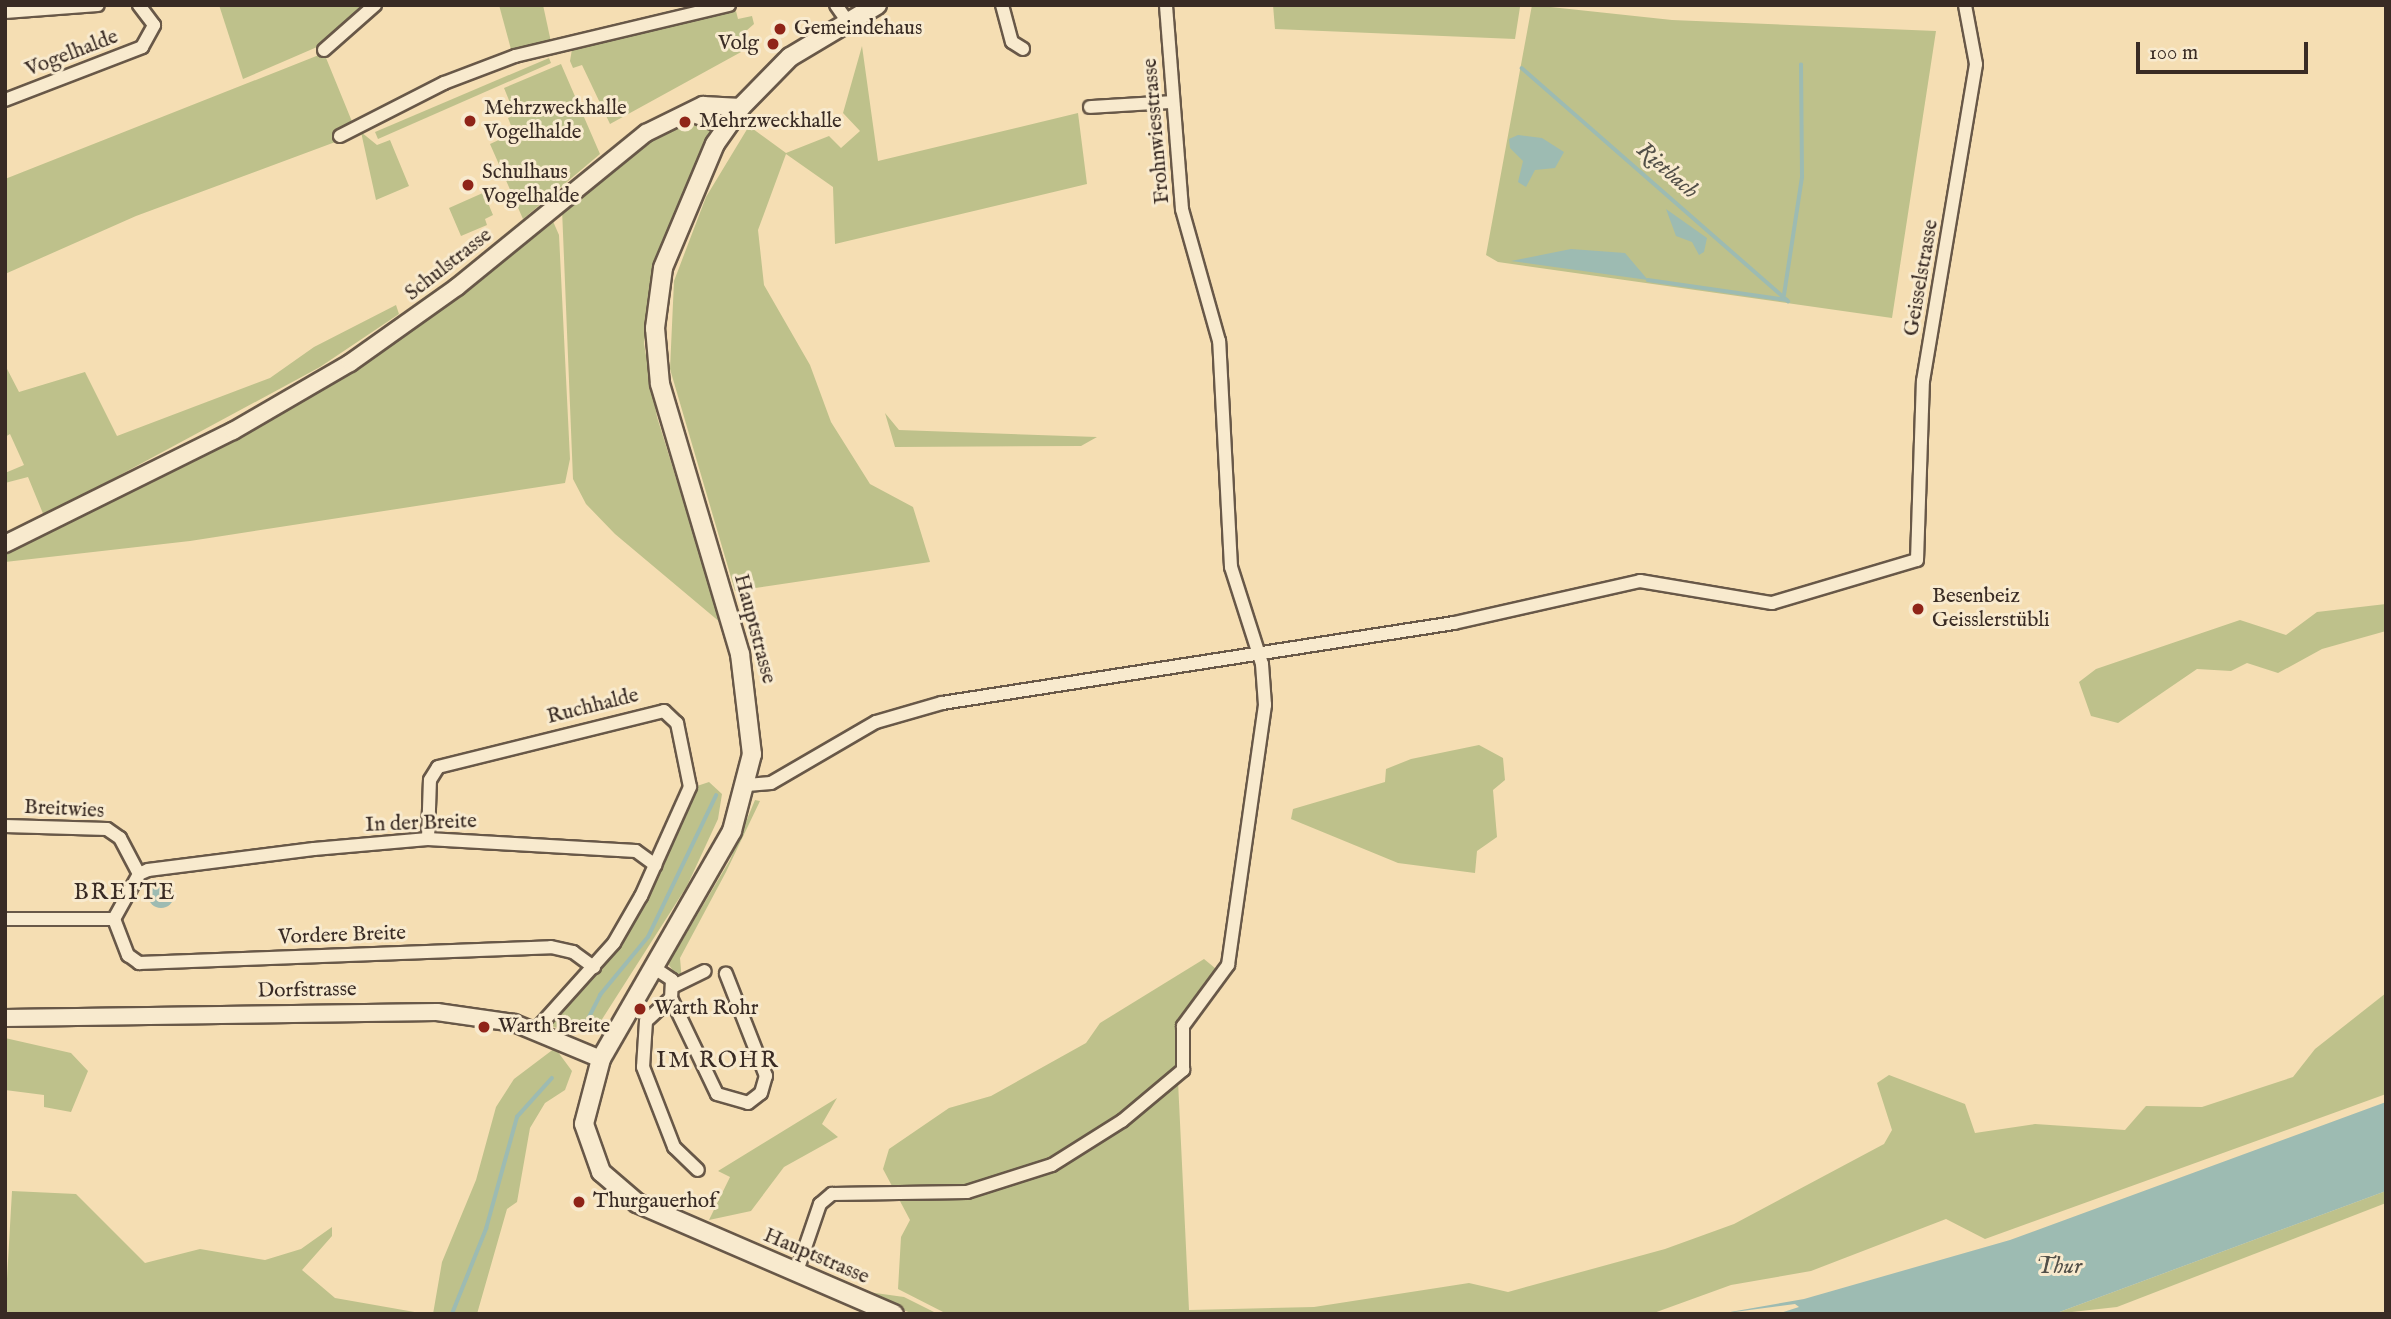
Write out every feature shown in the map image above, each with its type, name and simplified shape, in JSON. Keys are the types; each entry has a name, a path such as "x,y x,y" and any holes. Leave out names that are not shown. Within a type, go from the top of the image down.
{"main road":[{"name":"Hauptstrasse","path":"877,5 839,25 790,57 737,119 695,187 663,268 655,356 745,676 753,736 747,785 720,855 601,1059 584,1124 601,1172 637,1203 796,1274 894,1314"}],"street":[{"name":"Vogelhalde","path":"5,12 98,5"},
{"name":"Vogelhalde","path":"5,100 142,47 154,25 139,5"},
{"path":"324,50 375,5"},
{"path":"340,136 444,83 515,56 729,5"},
{"path":"836,5 839,25"},
{"path":"1002,5 1012,42 1023,49"},
{"name":"Frohnwiesstrasse","path":"796,1274 820,1204 832,1194 946,1195 1024,1176 1088,1145 1183,1070 1183,1026 1220,980 1231,954 1265,731 1259,653 1231,567 1219,341 1192,253 1172,102 1166,5"},
{"name":"Geisselstrasse","path":"1259,653 1454,623 1640,582 1772,603 1917,560 1923,381 1976,64 1965,5"},
{"path":"1090,107 1172,102"},
{"name":"Schulstrasse","path":"5,544 271,410 408,322 629,145 682,115 713,103 737,119"},
{"path":"682,115 703,113 737,119"},
{"path":"747,785 772,783 867,726 909,710 1259,653"},
{"name":"Ruchhalde","path":"428,839 430,780 441,766 664,711 677,723 690,787 655,865"},
{"name":"Breitwies","path":"5,826 107,829 120,838 139,874"},
{"name":"In der Breite","path":"139,874 428,839 626,847 655,865"},
{"path":"536,1030 594,967 655,865"},
{"path":"5,919 114,919 139,874"},
{"name":"Vordere Breite","path":"114,919 128,954 139,962 551,947 573,952 594,967"},
{"path":"653,967 672,992 717,1094 748,1103 761,1093 766,1076 726,974"},
{"path":"698,1170 674,1147 643,1067 646,1021 672,992 705,971"},
{"name":"Dorfstrasse","path":"5,1018 402,1011 478,1016 536,1030 601,1059"}],"green space":[{"path":"219,5 367,5 324,44 243,79"},
{"path":"499,5 543,5 551,42 512,53"},
{"path":"1273,5 1520,7 1515,39 1275,29"},
{"path":"1532,5 1672,20 1936,31 1892,318 1498,262 1486,255"},
{"path":"736,11 738,19 752,16 754,24 746,31 752,46 610,124 582,65 573,68 570,61 572,49"},
{"path":"862,46 878,161 1078,113 1087,184 835,244 833,187 786,154 758,230 764,285 810,365 831,422 870,484 913,507 930,562 735,591 670,369 674,281 706,197 749,126 786,153 829,136 841,148 860,131 843,113"},
{"path":"324,53 353,124 335,132 338,141 136,216 5,274 5,179"},
{"path":"549,58 551,63 378,139 375,132"},
{"path":"561,64 600,154 523,219 490,144 514,133 508,118 515,115 504,88"},
{"path":"698,120 712,133 657,253 644,344 657,417 721,623 615,534 586,504 573,479 562,209 640,145"},
{"path":"361,132 377,145 390,140 409,186 376,200"},
{"path":"494,188 499,198 488,203 493,215 485,219 487,225 461,236 449,208"},
{"path":"552,219 559,235 570,459 565,483 190,541 5,562 5,551 207,452"},
{"path":"396,305 399,314 320,367 44,516 28,477 5,483 5,473 24,465 10,434 5,437 5,365 19,392 85,372 117,436 270,378 314,347"},
{"path":"885,413 899,430 1097,437 1081,446 895,447"},
{"path":"2386,604 2386,631 2322,649 2278,673 2247,663 2231,671 2197,669 2118,723 2091,716 2079,682 2096,669 2240,620 2286,635 2317,612"},
{"path":"1479,745 1503,758 1505,780 1493,790 1497,837 1477,851 1475,873 1398,863 1291,819 1293,809 1385,782 1386,769 1411,759"},
{"path":"709,782 722,794 718,819 687,886 592,1035 548,1026 643,900 694,787"},
{"path":"755,800 760,801 726,872 680,958 682,982 668,964 730,860"},
{"path":"1204,959 1221,973 1187,1014 1175,1069 1125,1114 1028,1178 1178,1081 1189,1310 1314,1307 1469,1283 1508,1292 1665,1249 1734,1224 1884,1144 1892,1130 1877,1083 1889,1075 1965,1104 1975,1133 2035,1124 2125,1130 2146,1106 2202,1107 2293,1077 2315,1049 2386,993 2386,1094 1985,1239 1946,1219 1811,1271 1731,1285 1651,1314 947,1314 898,1289 901,1237 910,1220 883,1169 889,1149 949,1108 991,1096 1086,1043 1100,1023"},
{"path":"5,1038 71,1053 88,1071 71,1112 44,1107 44,1095 5,1090"},
{"path":"555,1048 572,1071 565,1090 545,1103 530,1128 517,1202 507,1209 477,1314 433,1314 442,1262 476,1180 496,1107 514,1079"},
{"path":"837,1098 822,1124 838,1137 784,1167 751,1211 709,1220 730,1177 718,1171"},
{"path":"12,1191 76,1194 145,1263 200,1249 265,1260 301,1249 332,1227 332,1236 302,1270 335,1298 426,1314 5,1314"},
{"path":"2386,1191 2386,1203 2117,1307 2054,1314"},
{"path":"868,1292 904,1297 938,1314 914,1314 858,1294"}],"water":[{"path":"1518,135 1542,138 1564,152 1555,168 1535,170 1526,187 1518,182 1523,161 1510,148 1509,139"},
{"path":"1666,209 1707,238 1704,252 1699,255 1692,242 1676,236"},
{"path":"1571,249 1625,253 1648,280 1511,261"},
{"path":"161,882 170,886 174,895 170,904 161,908 152,904 148,895 152,886"},
{"name":"Thur","path":"2386,1102 2386,1191 2054,1314 1777,1314 1799,1307 1795,1304 1719,1314 1804,1299 2010,1240"}],"waterway":[{"path":"1784,295 1802,177 1801,65"},
{"name":"Rietbach","path":"1522,68 1788,301"},
{"path":"1648,280 1787,300"},
{"path":"584,1027 600,995 648,937 716,796"},
{"path":"452,1314 486,1229 517,1117 552,1078"}],"place":[{"name":"Gemeindehaus","path":"780,29"},
{"name":"Volg","path":"773,44"},
{"name":"Mehrzweckhalle Vogelhalde","path":"470,121"},
{"name":"Mehrzweckhalle","path":"685,122"},
{"name":"Schulhaus Vogelhalde","path":"468,185"},
{"name":"Besenbeiz Geisslerstübli","path":"1918,609"},
{"name":"Warth Rohr","path":"640,1009"},
{"name":"Warth Breite","path":"484,1027"},
{"name":"Thurgauerhof","path":"579,1202"}],"district":[{"name":"BREITE","path":"125,893"},
{"name":"IM ROHR","path":"718,1061"}]}
